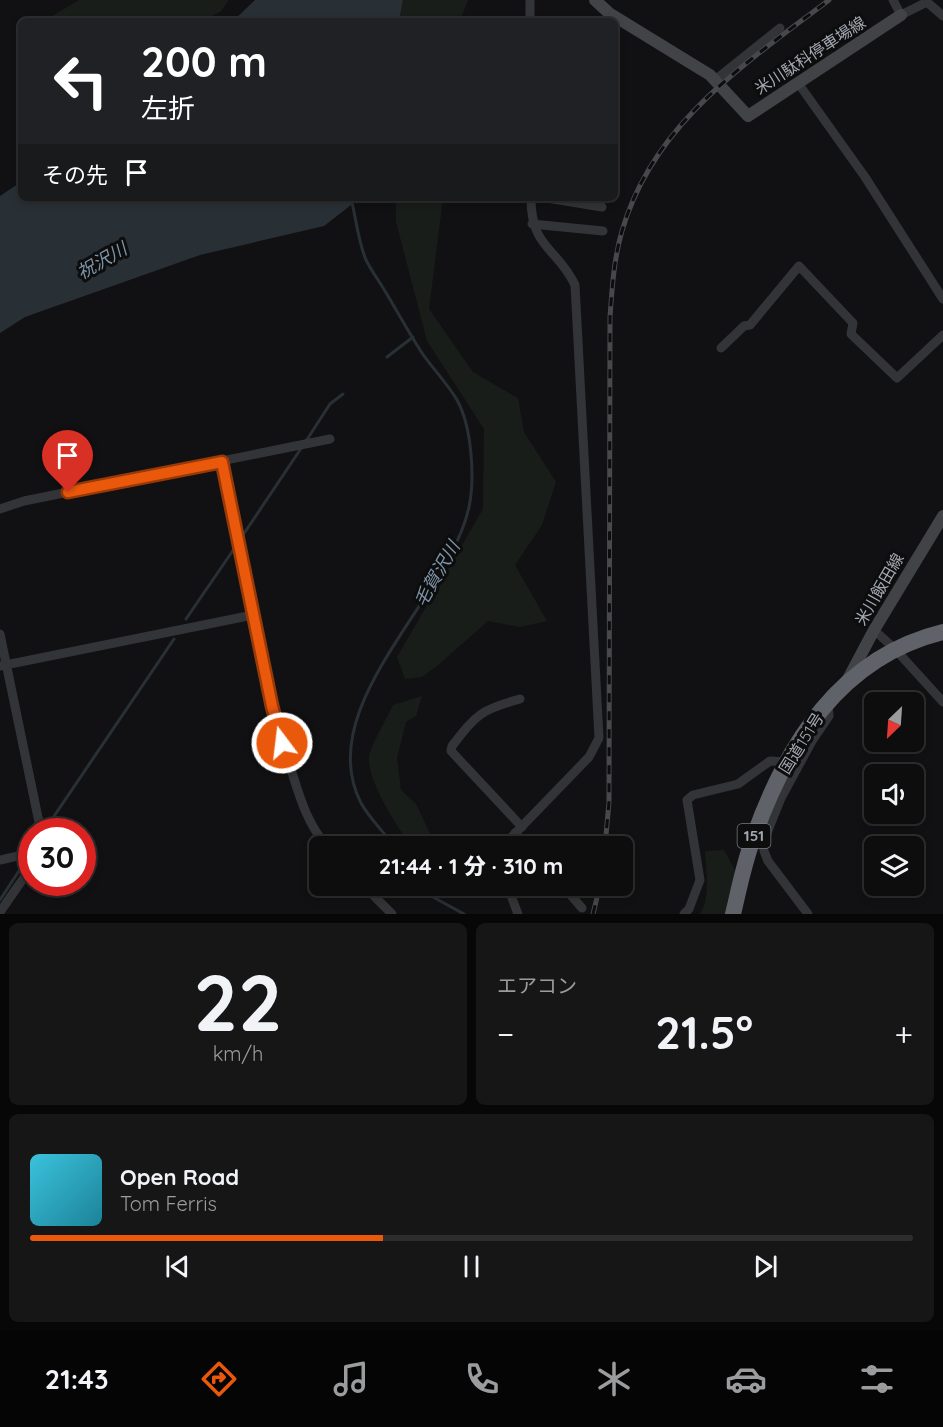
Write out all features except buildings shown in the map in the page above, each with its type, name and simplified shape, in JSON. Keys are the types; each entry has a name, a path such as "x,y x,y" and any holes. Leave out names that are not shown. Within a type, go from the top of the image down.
{"highway":[{"name":"国道151号","path":"733,914 753,838 787,762 828,700 848,680 895,650 943,632"}],"main road":[{"name":"米川駄科停車場線","path":"594,0 617,18"},
{"name":"米川駄科停車場線","path":"618,19 715,80 748,116 901,15"},
{"name":"米川飯田線","path":"848,680 874,630 943,516"}],"street":[{"path":"530,0 530,18"},
{"path":"893,0 901,15 927,2 943,16"},
{"path":"715,80 780,28"},
{"path":"798,83 865,177 943,299"},
{"path":"512,836 588,757 599,738 575,285 570,275 538,237 532,224 531,201"},
{"path":"565,201 602,207"},
{"path":"532,224 603,231"},
{"path":"721,348 744,326 750,325 799,266 853,323 851,334 897,378 943,335"},
{"path":"0,509 24,501 330,439"},
{"path":"222,462 277,729 305,811 320,836"},
{"path":"3,665 253,615"},
{"path":"874,630 943,702"},
{"path":"0,634 3,665 37,818"},
{"path":"520,699 492,706 472,720 452,746 451,751 521,836"},
{"path":"807,914 768,861 763,843 781,798 812,741 829,716 828,700"},
{"path":"684,914 689,909 700,880 687,800 693,795 738,784 770,761 787,762"},
{"path":"0,860 18,856"},
{"path":"0,912 18,886"},
{"path":"374,896 392,914"},
{"path":"511,896 518,914"},
{"path":"572,896 582,908"}],"shaded area":[{"path":"79,0 229,0 221,11 209,18 49,18"},
{"path":"403,0 468,0 461,18 400,18"},
{"path":"396,201 443,201 429,309 473,372 518,398 524,432 556,482 542,525 515,565 547,621 520,627 488,621 422,677 405,679 397,657 483,509 484,429 427,341 396,222"},
{"path":"422,696 416,716 406,722 397,758 401,790 416,804 431,836 404,836 384,803 373,778 370,752 393,705"},
{"path":"724,850 736,872 727,902 740,914 700,914 707,892 705,851"}],"water":[{"path":"255,0 403,0 400,18 236,18"},
{"name":"祝沢川","path":"18,184 18,201 356,201 324,226 200,255 25,317 0,333 0,196"}],"waterway":[{"name":"毛賀沢川","path":"352,201 366,260 422,353 449,388 462,411 469,438 472,468 469,507 457,542 368,691 354,729 351,766 361,803 386,836"},
{"path":"387,357 413,337"},
{"path":"306,441 330,404 343,394"},
{"path":"239,541 302,447"},
{"path":"186,619 236,546"},
{"path":"53,818 174,639"},
{"path":"0,900 18,872"},
{"name":"毛賀沢川","path":"432,896 464,914"}],"railway":[{"path":"606,836 609,802 610,317 619,241 636,193 656,158 679,127 735,73 829,0"},
{"path":"593,914 597,896"}],"route":[{"path":"68,492 222,462 272,706 282,743"}]}
